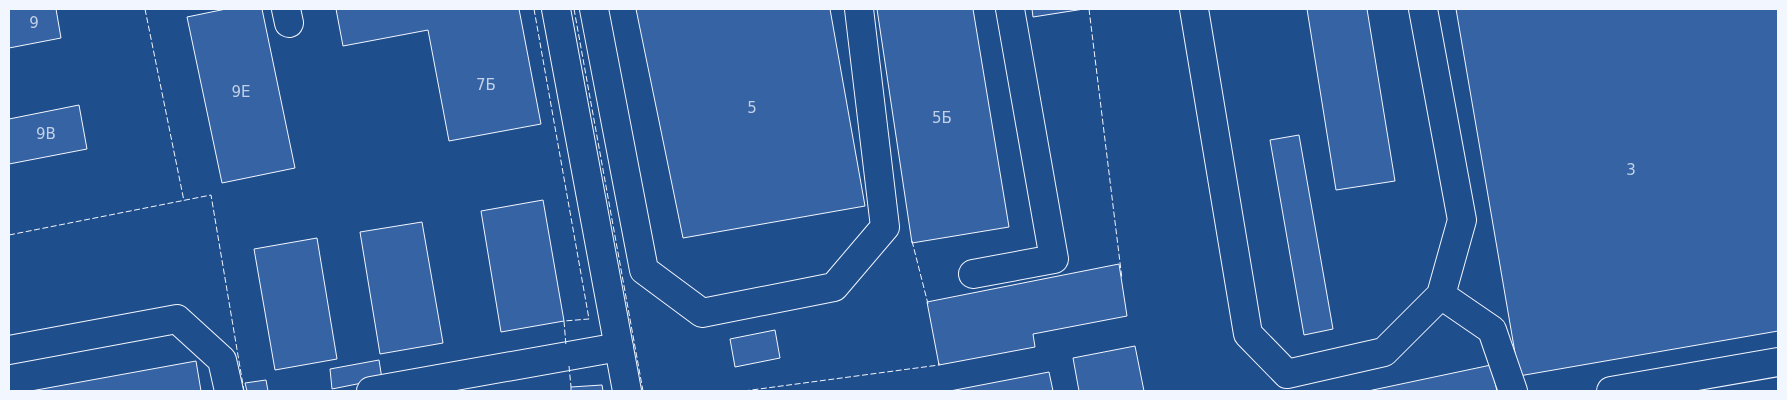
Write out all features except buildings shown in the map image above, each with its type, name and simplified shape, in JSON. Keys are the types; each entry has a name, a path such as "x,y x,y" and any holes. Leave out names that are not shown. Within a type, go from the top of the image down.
{"street":[{"path":"556,9 627,391"},
{"path":"594,9 644,270 702,313 834,287 886,227 859,9"},
{"path":"973,274 1054,259 1010,9"},
{"path":"1194,9 1248,334 1287,374 1384,352 1441,295 1462,220 1423,9"},
{"path":"1441,295 1492,330 1514,391"},
{"path":"9,350 177,319 222,360 229,391"},
{"path":"371,391 619,347"},
{"path":"1611,391 1778,362"}],"fence":[{"path":"145,9 184,201"},
{"path":"534,9 589,319 564,321 566,346"},
{"path":"574,9 643,391"},
{"path":"1089,9 1122,279"},
{"path":"9,235 211,195 244,391"},
{"path":"912,241 928,304"},
{"path":"744,391 939,365 939,363"},
{"path":"569,366 571,387"}]}
